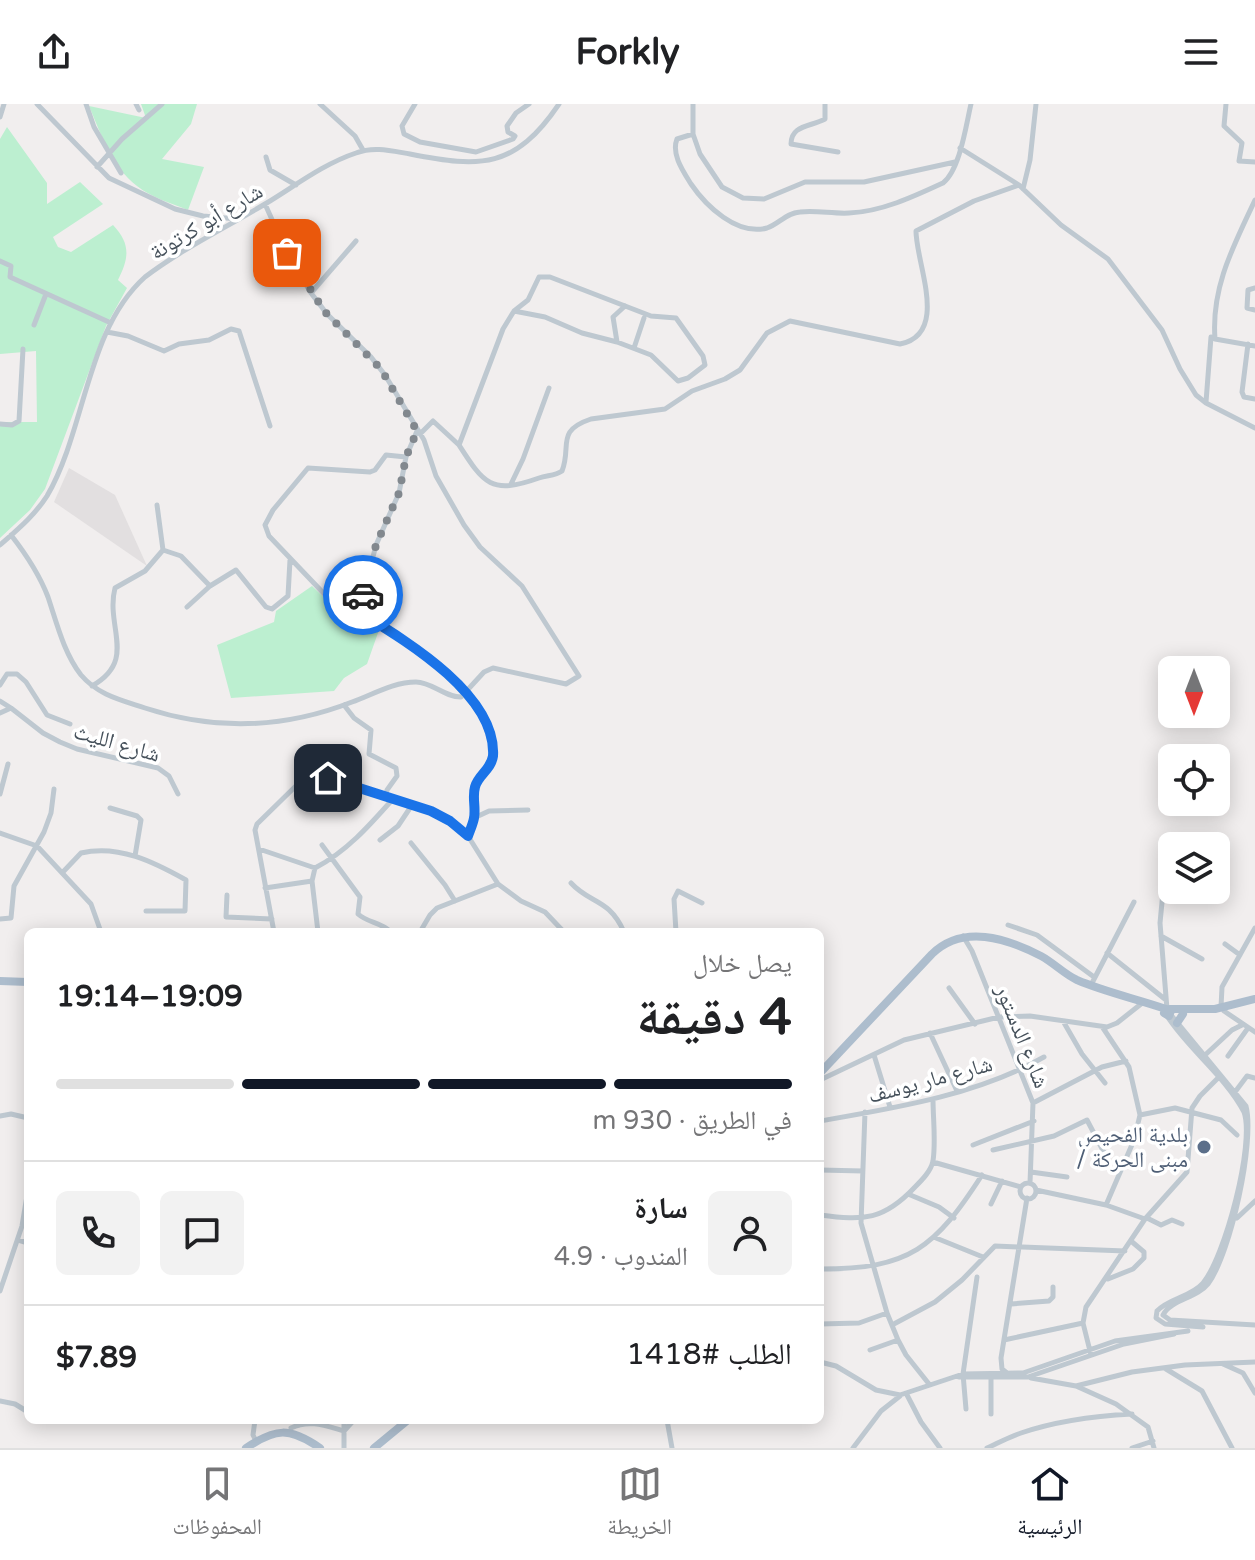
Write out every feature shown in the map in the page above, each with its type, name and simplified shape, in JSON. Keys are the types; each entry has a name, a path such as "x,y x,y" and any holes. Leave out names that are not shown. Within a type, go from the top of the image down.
{"main road":[{"path":"824,1075 838,1067 934,957 949,945 967,938 1003,941 1043,957 1075,978 1092,981 1168,1011 1223,1010"},
{"path":"824,1073 936,949 947,941 980,939 1025,952 1082,986 1183,1014 1223,1010 1255,1001"},
{"path":"0,983 24,985"},
{"path":"1177,1023 1183,1014"},
{"path":"374,1448 406,1424"},
{"path":"381,1448 407,1424"},
{"path":"246,1448 270,1433 284,1432 320,1447"}],"street":[{"path":"0,117 4,104"},
{"path":"37,104 109,178 171,208 238,220"},
{"path":"86,104 91,120 121,173"},
{"path":"97,167 122,139 162,104"},
{"path":"320,104 355,136 363,150"},
{"path":"415,104 402,126 404,134 420,142 476,152 513,139 515,136 508,132 507,126 516,113 529,104"},
{"name":"شارع أبو كرتونة","path":"0,545 38,508 50,490 111,323 124,298 145,277 332,163 363,150 388,150 459,164 490,160 530,140 559,104"},
{"path":"693,104 693,134 700,154 722,187 749,199 771,198 805,182 864,182 955,162"},
{"path":"825,104 825,119 796,129 791,144 838,152"},
{"path":"693,134 675,141 681,169 708,205 746,228 765,228 797,212 848,213 877,209 946,181 961,146 971,104"},
{"path":"1021,187 1031,152 1036,104"},
{"path":"1226,104 1224,126 1242,143 1239,161 1255,162"},
{"path":"961,146 1021,187 1061,225 1113,264 1127,287 1162,330 1196,395 1255,428"},
{"path":"266,157 270,170 296,185"},
{"path":"359,612 376,545 401,486 406,457 418,432 429,423 435,422 459,445 484,480 494,486 527,484 560,473 565,467 565,438 580,423 665,409 692,391 740,370 767,333 789,322 900,344 916,338 924,330 927,313 916,231 966,205 1021,187"},
{"path":"1215,339 1214,307 1224,271 1234,241 1255,200"},
{"path":"11,535 46,594 70,656 92,686 104,694 155,711 221,725 268,723 416,682 454,697 465,694 488,669 513,671 566,684 580,675 522,586 480,547 464,525 441,487 418,432 381,369 327,314 311,293 287,253 265,204"},
{"path":"311,293 356,241"},
{"path":"0,261 11,265 10,277 111,323"},
{"path":"459,445 503,329 514,311 527,302 536,283 544,276 651,316 676,318 703,356 705,365 688,378 678,381 655,357 634,348 582,333 545,317 514,311"},
{"path":"1255,288 1248,290 1247,308 1255,310"},
{"path":"34,325 46,294"},
{"path":"617,342 613,317 625,306"},
{"path":"634,348 644,318"},
{"path":"107,332 128,336 164,351 179,344 209,340 231,329 239,331 270,426"},
{"path":"1206,403 1211,337 1255,346"},
{"path":"1248,344 1242,395 1255,399"},
{"path":"0,424 12,425 19,421 23,349"},
{"path":"1245,371 1253,373"},
{"path":"510,485 549,388"},
{"path":"406,457 386,455 370,472 308,468 273,510 265,525 269,536 330,600 359,612 433,659 465,694 484,721 493,751 491,764 475,787 474,818 468,836"},
{"path":"92,686 108,675 116,664 115,588 145,571 163,550 157,505"},
{"path":"163,550 181,556 210,586"},
{"path":"187,607 210,586 233,571 239,571 266,607 272,609 288,596 290,559"},
{"path":"0,685 7,674 17,674 26,682 47,715 70,724"},
{"name":"شارع الليث","path":"0,701 60,742 77,749 154,765 169,776 178,794"},
{"path":"258,849 315,868 331,860 363,832 389,799 388,787 397,776 397,770 392,764 369,754 371,730 354,718 344,704"},
{"path":"0,713 11,708"},
{"path":"0,794 8,764"},
{"path":"273,928 254,835 257,824 303,779 321,776 441,815 468,836 498,884 521,901 545,912 560,928"},
{"path":"0,919 11,918 14,886 50,816 54,789"},
{"path":"380,840 398,826 412,805"},
{"path":"110,808 141,820 135,856"},
{"path":"474,818 489,811 528,810"},
{"path":"0,833 37,846 91,904 100,928"},
{"path":"411,843 455,901"},
{"path":"322,845 360,897 358,914 386,928"},
{"path":"62,873 75,856 87,851 119,851 187,882 185,911 146,911"},
{"path":"315,868 312,881 318,928"},
{"path":"265,888 312,881"},
{"path":"571,883 603,903 622,928"},
{"path":"423,928 433,912 498,884"},
{"path":"676,928 674,899 678,891 702,903"},
{"path":"227,895 226,917 272,919"},
{"path":"1008,925 1037,935 1092,981 1134,902"},
{"path":"1151,1330 1160,1307 1196,1289 1206,1280 1236,1219 1247,1181 1252,1123 1247,1108 1235,1092 1168,1011 1160,936 1163,904"},
{"path":"1255,928 1253,937 1222,987 1223,1010 1255,1032"},
{"path":"1160,936 1202,959"},
{"name":"شارع الدستور","path":"967,938 1033,1103 1030,1183"},
{"path":"1225,944 1240,955"},
{"path":"1107,953 1168,1011 1220,1076 1248,1123 1244,1177 1220,1261 1206,1285 1163,1313 1170,1320 1204,1325"},
{"path":"949,988 975,1024"},
{"path":"838,1067 874,1055 904,1040 999,1017 1030,1016 1102,1028 1117,1023 1141,1004"},
{"path":"1063,1021 1082,1054 1105,1083"},
{"path":"1204,1056 1232,1030 1242,1025"},
{"path":"1228,1056 1242,1025"},
{"path":"1102,1028 1126,1061 1140,1115 1134,1140 1106,1205"},
{"path":"930,1033 957,1091"},
{"path":"874,1055 890,1107"},
{"name":"شارع مار يوسف","path":"824,1120 933,1099 1021,1070 1044,1057"},
{"path":"1033,1103 1095,1070 1126,1061"},
{"path":"1090,1353 1083,1323 1086,1307 1146,1218 1187,1172 1192,1112 1198,1099 1220,1076"},
{"path":"1235,1092 1246,1078 1255,1078"},
{"path":"824,1215 861,1219 885,1213 908,1194 933,1162 933,1099"},
{"path":"1140,1115 1169,1108 1192,1112 1225,1122 1237,1135"},
{"path":"1247,1108 1255,1112"},
{"path":"865,1112 861,1219 887,1313 898,1340 929,1384"},
{"path":"0,1116 11,1114 24,1117"},
{"path":"993,1150 1054,1136 1087,1120 1108,1160"},
{"path":"973,1145 1034,1121"},
{"path":"933,1162 1021,1187 1030,1183 1036,1190 1106,1205 1161,1225 1172,1220 1182,1224"},
{"path":"824,1170 863,1171"},
{"path":"1031,1172 1067,1177"},
{"path":"824,1269 873,1267 905,1257 936,1238 954,1218 982,1175"},
{"path":"991,1204 1002,1181"},
{"path":"1021,1187 1021,1195 1027,1198 1033,1196 1036,1190"},
{"path":"908,1194 939,1207 954,1218"},
{"path":"1010,1374 1002,1369 1000,1362 1027,1198"},
{"path":"1236,1219 1255,1201"},
{"path":"0,1291 18,1240 24,1210"},
{"path":"936,1238 983,1257"},
{"path":"18,1240 24,1242"},
{"path":"1107,1279 1133,1269 1144,1258 1144,1252 1131,1241"},
{"path":"892,1325 935,1302 962,1280 993,1247 1020,1245 1125,1251"},
{"path":"966,1409 961,1376 977,1277"},
{"path":"1011,1304 1049,1301 1053,1297 1053,1287"},
{"path":"824,1324 859,1323 887,1313"},
{"path":"1156,1318 1165,1324 1255,1326"},
{"path":"1004,1340 1083,1323"},
{"path":"961,1376 991,1378 1045,1372 1090,1353 1204,1325"},
{"path":"1026,1375 1151,1330 1188,1331"},
{"path":"870,1350 898,1340"},
{"path":"1219,1362 1243,1373 1255,1393"},
{"path":"1076,1386 1132,1372 1219,1362 1255,1362"},
{"path":"824,1363 836,1366 876,1390 903,1394 940,1448"},
{"path":"1165,1369 1202,1391 1232,1448"},
{"path":"1045,1372 1048,1381"},
{"path":"853,1448 881,1411 903,1394 961,1376 1010,1374 1076,1386 1132,1414 1148,1427 1153,1445 1132,1448"},
{"path":"991,1378 991,1414"},
{"path":"0,1401 24,1410"},
{"path":"987,1448 1019,1434 1046,1427 1132,1414"},
{"path":"254,1424 253,1435 256,1441"},
{"path":"291,1428 321,1424 344,1431"},
{"path":"344,1448 344,1431 348,1424"},
{"path":"668,1424 672,1448"}],"shaded area":[{"path":"69,468 115,495 147,566 54,502"}],"green space":[{"path":"141,104 197,104 191,124 162,159 204,167 188,210 149,194 128,178 108,149 89,106 146,118"},
{"path":"7,127 47,183 47,204 80,182 103,204 53,237 58,247 71,252 113,225 125,245 126,258 118,280 127,288 106,326 45,489 30,510 0,538 0,422 37,422 36,351 0,354 0,139"},
{"path":"312,586 332,605 379,630 367,664 344,678 334,691 231,698 217,645 274,622 276,611"}],"way so far":[{"path":"287,253 325,312 381,369 417,431 406,457 399,493 376,545 363,595"}],"place":[{"name":"بلدية الفحيص / مبنى الحركة","path":"1204,1147"}],"route":[{"path":"328,778 441,815 468,836 474,818 475,787 491,764 493,751 484,721 476,708 433,659 359,612 363,595"}]}
